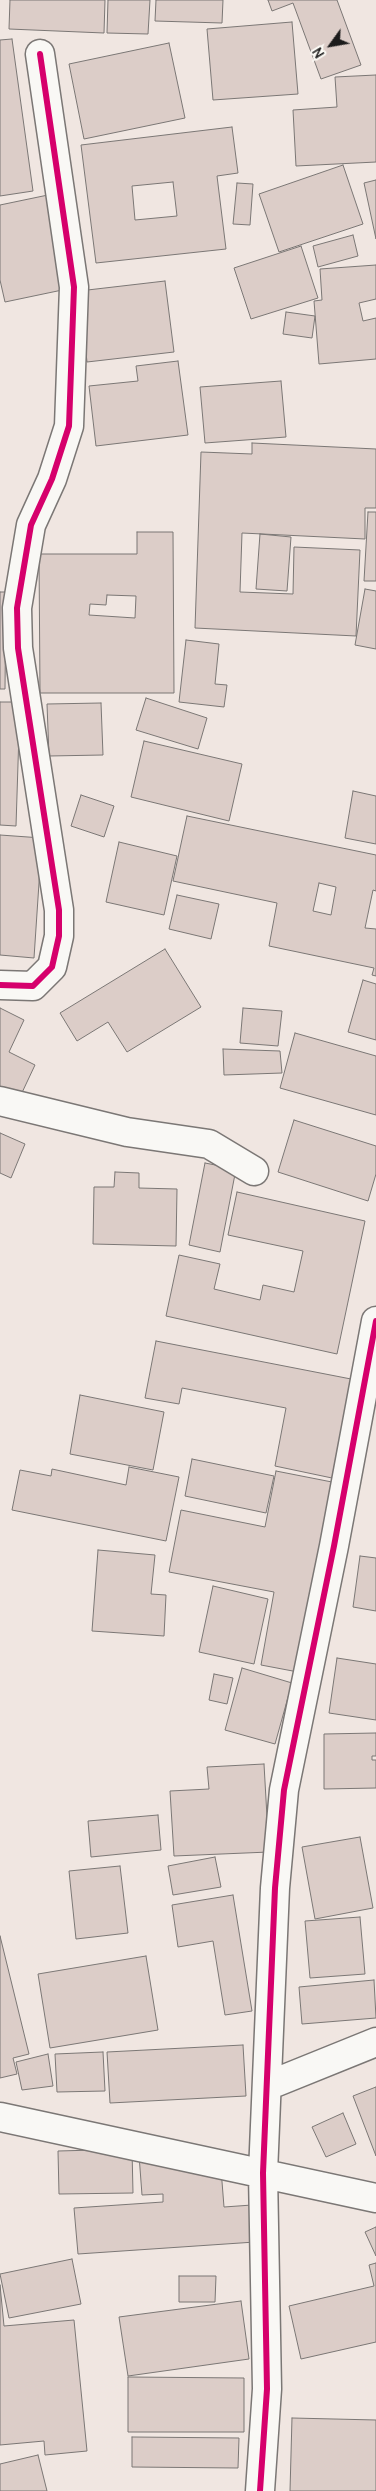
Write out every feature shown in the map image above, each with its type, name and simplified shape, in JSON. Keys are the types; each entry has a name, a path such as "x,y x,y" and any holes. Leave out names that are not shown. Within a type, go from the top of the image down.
{"street":[{"path":"0,985 33,986 52,967 59,936 59,910 18,648 17,608 32,525 52,479 69,426 74,286 40,54"},
{"path":"0,1101 127,1132 209,1144 254,1171"},
{"path":"260,2491 267,2389 263,2173 275,1888 284,1790 334,1546 376,1322"},
{"path":"267,2086 376,2042"},
{"path":"0,2118 376,2198"}],"building":[{"path":"10,0 105,0 104,33 9,29"},
{"path":"108,0 150,0 148,34 107,33"},
{"path":"156,0 223,0 222,23 155,21"},
{"path":"268,0 337,0 361,65 321,79 293,3 272,11"},
{"path":"292,22 298,94 213,100 207,29"},
{"path":"12,39 33,191 0,196 0,40"},
{"path":"169,43 185,118 84,139 69,64"},
{"path":"376,75 376,162 296,166 293,110 337,107 335,77"},
{"path":"232,127 238,173 217,176 226,249 96,263 81,145","holes":["173,182 177,216 135,220 132,186"]},
{"path":"343,165 363,224 279,252 259,194"},
{"path":"376,180 376,239 364,183"},
{"path":"237,183 253,184 250,225 233,224"},
{"path":"48,195 67,289 5,302 0,280 0,205"},
{"path":"353,235 358,256 318,267 313,246"},
{"path":"301,246 318,298 251,319 234,268"},
{"path":"376,265 376,299 359,303 363,321 376,318 376,359 319,364 314,301 322,300 320,269"},
{"path":"165,281 174,352 87,362 79,291"},
{"path":"286,312 315,316 312,338 283,334"},
{"path":"178,361 188,435 96,446 89,386 138,381 136,366"},
{"path":"281,381 286,437 205,443 200,387"},
{"path":"252,443 376,449 376,508 365,508 365,539 242,533 240,592 293,594 294,547 360,550 356,636 195,628 201,452 252,454"},
{"path":"368,512 376,512 376,581 364,581"},
{"path":"137,532 173,532 174,693 40,693 39,554 137,554","holes":["107,595 136,596 135,618 89,615 90,604 106,605"]},
{"path":"260,534 291,537 287,591 256,589"},
{"path":"365,589 376,591 376,649 355,645"},
{"path":"0,592 6,592 5,689 0,689"},
{"path":"186,640 219,644 215,684 227,685 224,707 179,702"},
{"path":"146,698 207,718 198,749 136,730"},
{"path":"0,702 20,702 16,826 0,825"},
{"path":"101,703 103,755 49,756 47,704"},
{"path":"144,741 242,764 229,821 131,797"},
{"path":"353,791 376,796 376,844 345,838"},
{"path":"81,795 114,806 104,837 71,826"},
{"path":"187,816 376,855 376,891 373,890 365,928 376,929 376,976 372,975 374,968 269,946 277,903 173,881","holes":["319,883 336,887 331,915 313,911"]},
{"path":"0,835 42,838 34,958 0,955"},
{"path":"119,842 177,856 164,915 106,902"},
{"path":"177,895 219,904 211,939 169,929"},
{"path":"165,949 201,1007 127,1052 108,1022 77,1041 60,1013"},
{"path":"363,980 376,984 376,1040 348,1032"},
{"path":"0,1008 24,1020 9,1052 35,1065 19,1099 0,1089"},
{"path":"243,1008 282,1011 278,1046 240,1043"},
{"path":"295,1033 376,1056 376,1115 280,1088"},
{"path":"223,1049 280,1051 282,1073 224,1075"},
{"path":"294,1120 376,1146 376,1174 368,1201 278,1172"},
{"path":"0,1133 25,1144 11,1178 0,1173"},
{"path":"205,1163 236,1169 220,1252 189,1245"},
{"path":"115,1172 139,1173 139,1188 177,1189 176,1246 93,1244 94,1187 114,1187"},
{"path":"237,1192 365,1221 337,1354 166,1316 179,1255 220,1264 214,1289 260,1300 263,1285 294,1292 303,1251 228,1235"},
{"path":"156,1341 351,1379 332,1478 275,1466 286,1408 182,1388 179,1404 145,1398"},
{"path":"80,1395 164,1412 153,1470 70,1454"},
{"path":"192,1459 274,1476 266,1513 185,1496"},
{"path":"129,1467 179,1477 166,1541 12,1510 20,1470 51,1476 52,1469 126,1485"},
{"path":"276,1471 337,1483 298,1672 261,1665 274,1592 169,1572 181,1510 265,1527"},
{"path":"98,1550 155,1555 151,1594 166,1595 164,1636 92,1631"},
{"path":"360,1556 376,1558 376,1611 353,1607"},
{"path":"213,1586 268,1599 254,1664 199,1652"},
{"path":"337,1658 376,1664 376,1720 329,1713"},
{"path":"242,1668 292,1683 275,1744 225,1730"},
{"path":"214,1674 233,1678 227,1704 209,1700"},
{"path":"376,1733 376,1756 372,1756 372,1760 376,1760 376,1788 324,1789 324,1734"},
{"path":"264,1764 269,1852 174,1856 170,1791 209,1789 207,1767"},
{"path":"158,1815 161,1850 91,1857 88,1821"},
{"path":"360,1837 373,1908 315,1919 302,1847"},
{"path":"215,1857 221,1887 173,1895 168,1866"},
{"path":"120,1866 128,1933 76,1939 69,1871"},
{"path":"233,1895 252,2011 225,2015 213,1941 178,1947 172,1905"},
{"path":"360,1917 365,1974 310,1978 305,1921"},
{"path":"0,1936 29,2054 13,2058 17,2074 0,2078"},
{"path":"146,1956 158,2030 50,2048 38,1974"},
{"path":"374,1980 376,2018 302,2024 299,1987"},
{"path":"243,2045 246,2096 110,2103 107,2052"},
{"path":"103,2052 105,2091 57,2092 55,2054"},
{"path":"48,2054 53,2086 22,2090 16,2062"},
{"path":"376,2087 376,2156 353,2096"},
{"path":"343,2113 356,2144 326,2157 312,2127"},
{"path":"132,2149 133,2193 59,2194 58,2151"},
{"path":"182,2153 183,2171 221,2169 224,2207 252,2205 255,2242 78,2254 74,2208 163,2202 163,2194 142,2195 139,2155"},
{"path":"376,2227 376,2256 365,2232"},
{"path":"72,2259 81,2304 9,2318 0,2274"},
{"path":"376,2263 376,2342 301,2359 289,2306 374,2286 369,2265"},
{"path":"179,2276 216,2276 215,2302 179,2302"},
{"path":"0,2285 4,2326 74,2320 87,2451 45,2455 44,2441 0,2445"},
{"path":"241,2301 249,2359 128,2376 119,2317"},
{"path":"128,2377 244,2378 244,2432 128,2432"},
{"path":"292,2418 376,2420 376,2491 290,2491"},
{"path":"132,2437 239,2438 238,2468 132,2467"},
{"path":"38,2455 47,2491 0,2491 0,2464"}],"cycle path":[{"path":"0,985 33,986 52,967 59,936 59,910 18,648 17,608 31,525 52,479 69,426 74,287 40,54"},
{"path":"260,2491 267,2389 263,2173 275,1888 284,1790 334,1546 376,1321"}]}
